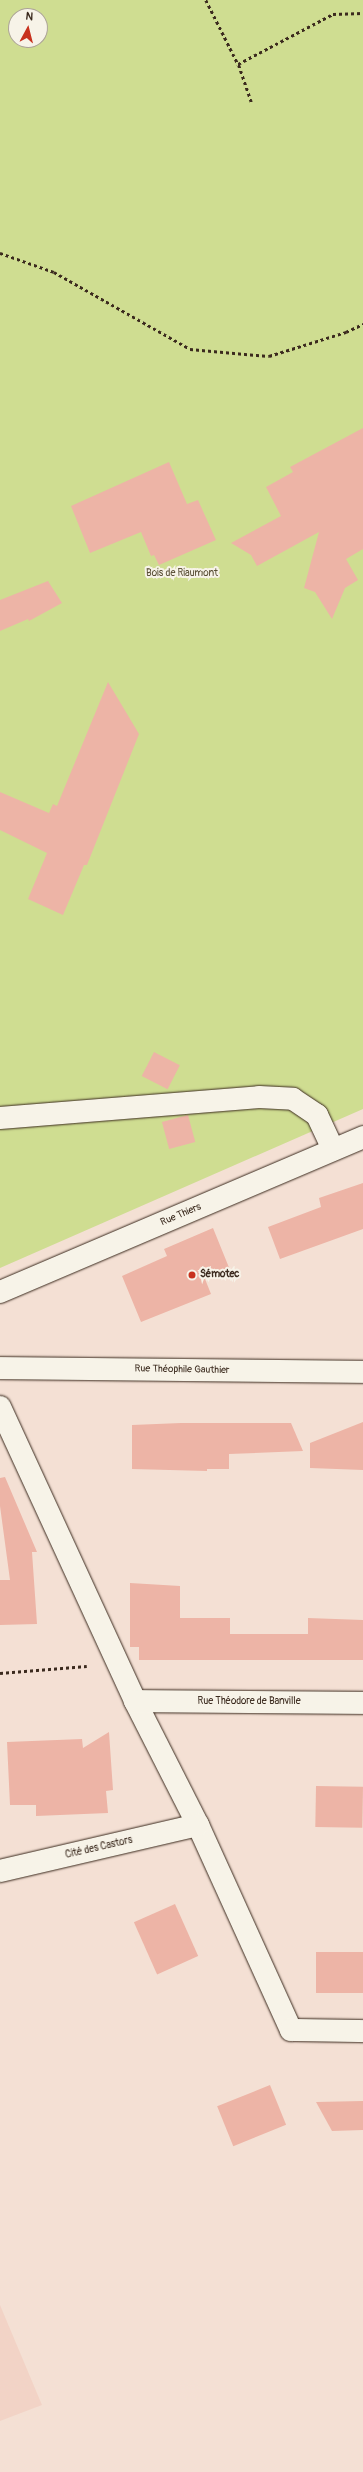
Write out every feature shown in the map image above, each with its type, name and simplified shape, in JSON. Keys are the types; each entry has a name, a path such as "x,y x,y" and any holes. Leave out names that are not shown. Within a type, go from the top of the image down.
{"street":[{"path":"0,1118 259,1098 293,1099 317,1116 333,1150"},
{"name":"Rue Thiers","path":"0,1292 363,1137"},
{"name":"Rue Théophile Gauthier","path":"0,1368 363,1372"},
{"path":"0,1407 120,1664 135,1701 198,1825 291,2030 363,2031"},
{"name":"Rue Théodore de Banville","path":"135,1701 363,1703"},
{"name":"Cité des Castors","path":"0,1871 198,1825"}],"path":[{"path":"206,0 238,64 251,102"},
{"path":"238,64 333,14 363,13"},
{"path":"0,252 54,272 190,349 269,356 346,332 363,324"},
{"path":"0,1673 120,1664"}],"shaded area":[{"path":"0,2305 42,2405 0,2421"}],"green space":[{"name":"Bois de Riaumont","path":"0,0 363,0 363,1109 0,1268"}],"building":[{"path":"363,428 363,549 346,559 358,580 345,588 332,619 315,592 304,588 319,532 257,566 251,555 231,543 281,516 266,487 293,472 290,467"},
{"path":"169,462 187,504 198,500 216,540 159,565 154,555 151,556 141,532 90,553 71,506"},
{"path":"48,581 62,603 29,621 28,619 0,631 0,600"},
{"path":"108,682 139,734 87,865 84,865 63,915 28,899 47,853 0,830 0,792 49,813 53,804 57,806"},
{"path":"154,1052 180,1065 168,1089 142,1076"},
{"path":"188,1115 195,1142 169,1149 162,1122"},
{"path":"363,1183 363,1229 280,1259 268,1227 321,1207 319,1198"},
{"name":"Sémotec","path":"213,1228 230,1270 205,1279 211,1294 141,1322 122,1276 167,1256 164,1249"},
{"path":"363,1422 363,1470 310,1468 310,1443"},
{"path":"181,1423 291,1423 303,1451 229,1454 229,1469 207,1469 207,1471 132,1469 132,1425"},
{"path":"5,1477 37,1552 32,1552 37,1624 0,1625 0,1580 10,1580 0,1506 0,1478"},
{"path":"130,1583 180,1586 180,1618 230,1618 230,1634 308,1634 308,1618 363,1620 363,1660 139,1660 139,1647 130,1647"},
{"path":"109,1732 113,1790 106,1791 108,1813 36,1816 36,1805 10,1805 7,1742 82,1739 83,1748"},
{"path":"316,1786 363,1787 362,1828 315,1827"},
{"path":"175,1904 198,1956 157,1974 134,1922"},
{"path":"316,1952 363,1952 363,1993 316,1993"},
{"path":"270,2085 286,2125 233,2146 217,2106"},
{"path":"363,2101 363,2130 332,2131 316,2102"}],"place":[{"name":"Sémotec","path":"192,1275"}]}
